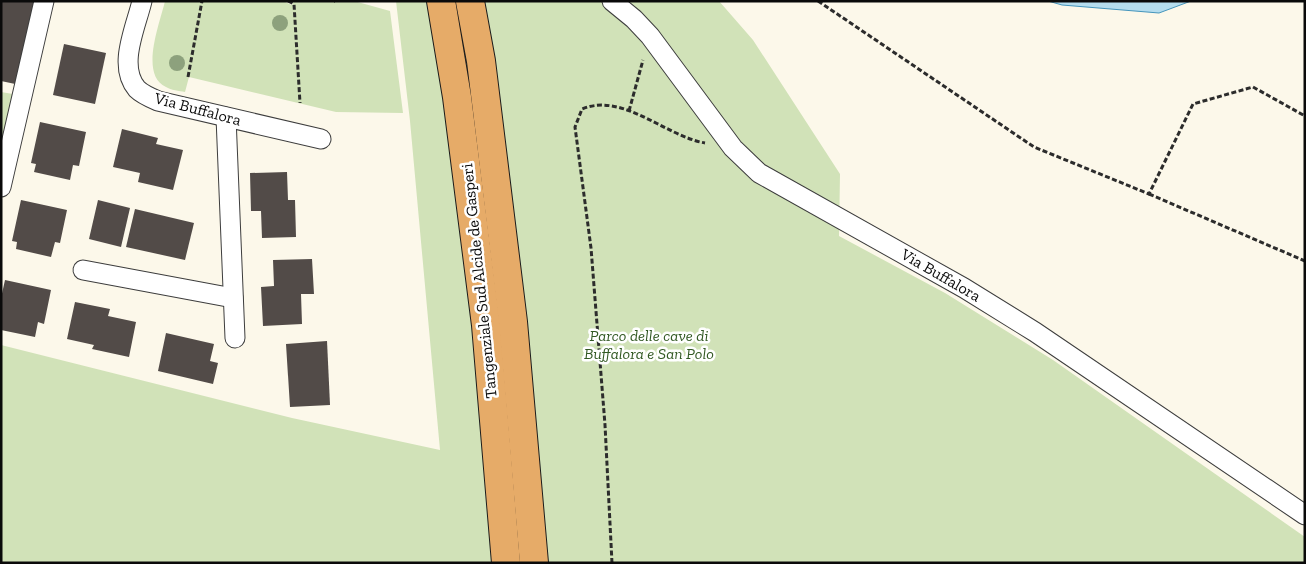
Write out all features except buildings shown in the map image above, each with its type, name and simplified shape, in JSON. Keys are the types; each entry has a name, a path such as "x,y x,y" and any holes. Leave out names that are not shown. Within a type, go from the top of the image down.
{"highway":[{"name":"Tangenziale Sud Alcide de Gasperi","path":"476,2 481,61 513,322 534,563"},
{"name":"Tangenziale Sud Alcide de Gasperi","path":"442,5 457,97 486,325 506,563"}],"street":[{"path":"1,187 44,1"},
{"name":"Via Buffalora","path":"142,1 128,62 130,78 138,91 158,101 321,139"},
{"name":"Via Buffalora","path":"612,1 634,19 650,36 733,148 759,173 964,288 1035,332 1305,515"},
{"path":"226,117 235,338"},
{"path":"83,270 233,298"}],"path":[{"path":"188,77 202,1"},
{"path":"288,1 294,2 300,103"},
{"path":"818,1 1034,147 1305,261"},
{"path":"629,111 650,36"},
{"path":"1148,194 1194,104 1253,87 1305,116"},
{"path":"612,563 605,425 592,267 575,127 582,109 594,104 629,111 692,141 733,148"}],"green space":[{"path":"165,1 283,1 292,5 294,1 354,1 390,11 403,113 336,112 189,77 185,92 168,88 158,81 152,60"},
{"name":"Parco delle cave di Buffalora e San Polo","path":"396,1 719,1 753,40 840,174 839,236 945,293 1053,360 1305,537 1305,563 1,563 1,345 292,418 440,450 410,121"},
{"path":"1,92 13,94 1,142"}],"water":[{"path":"1048,1 1191,1 1159,13 1062,5"}]}
